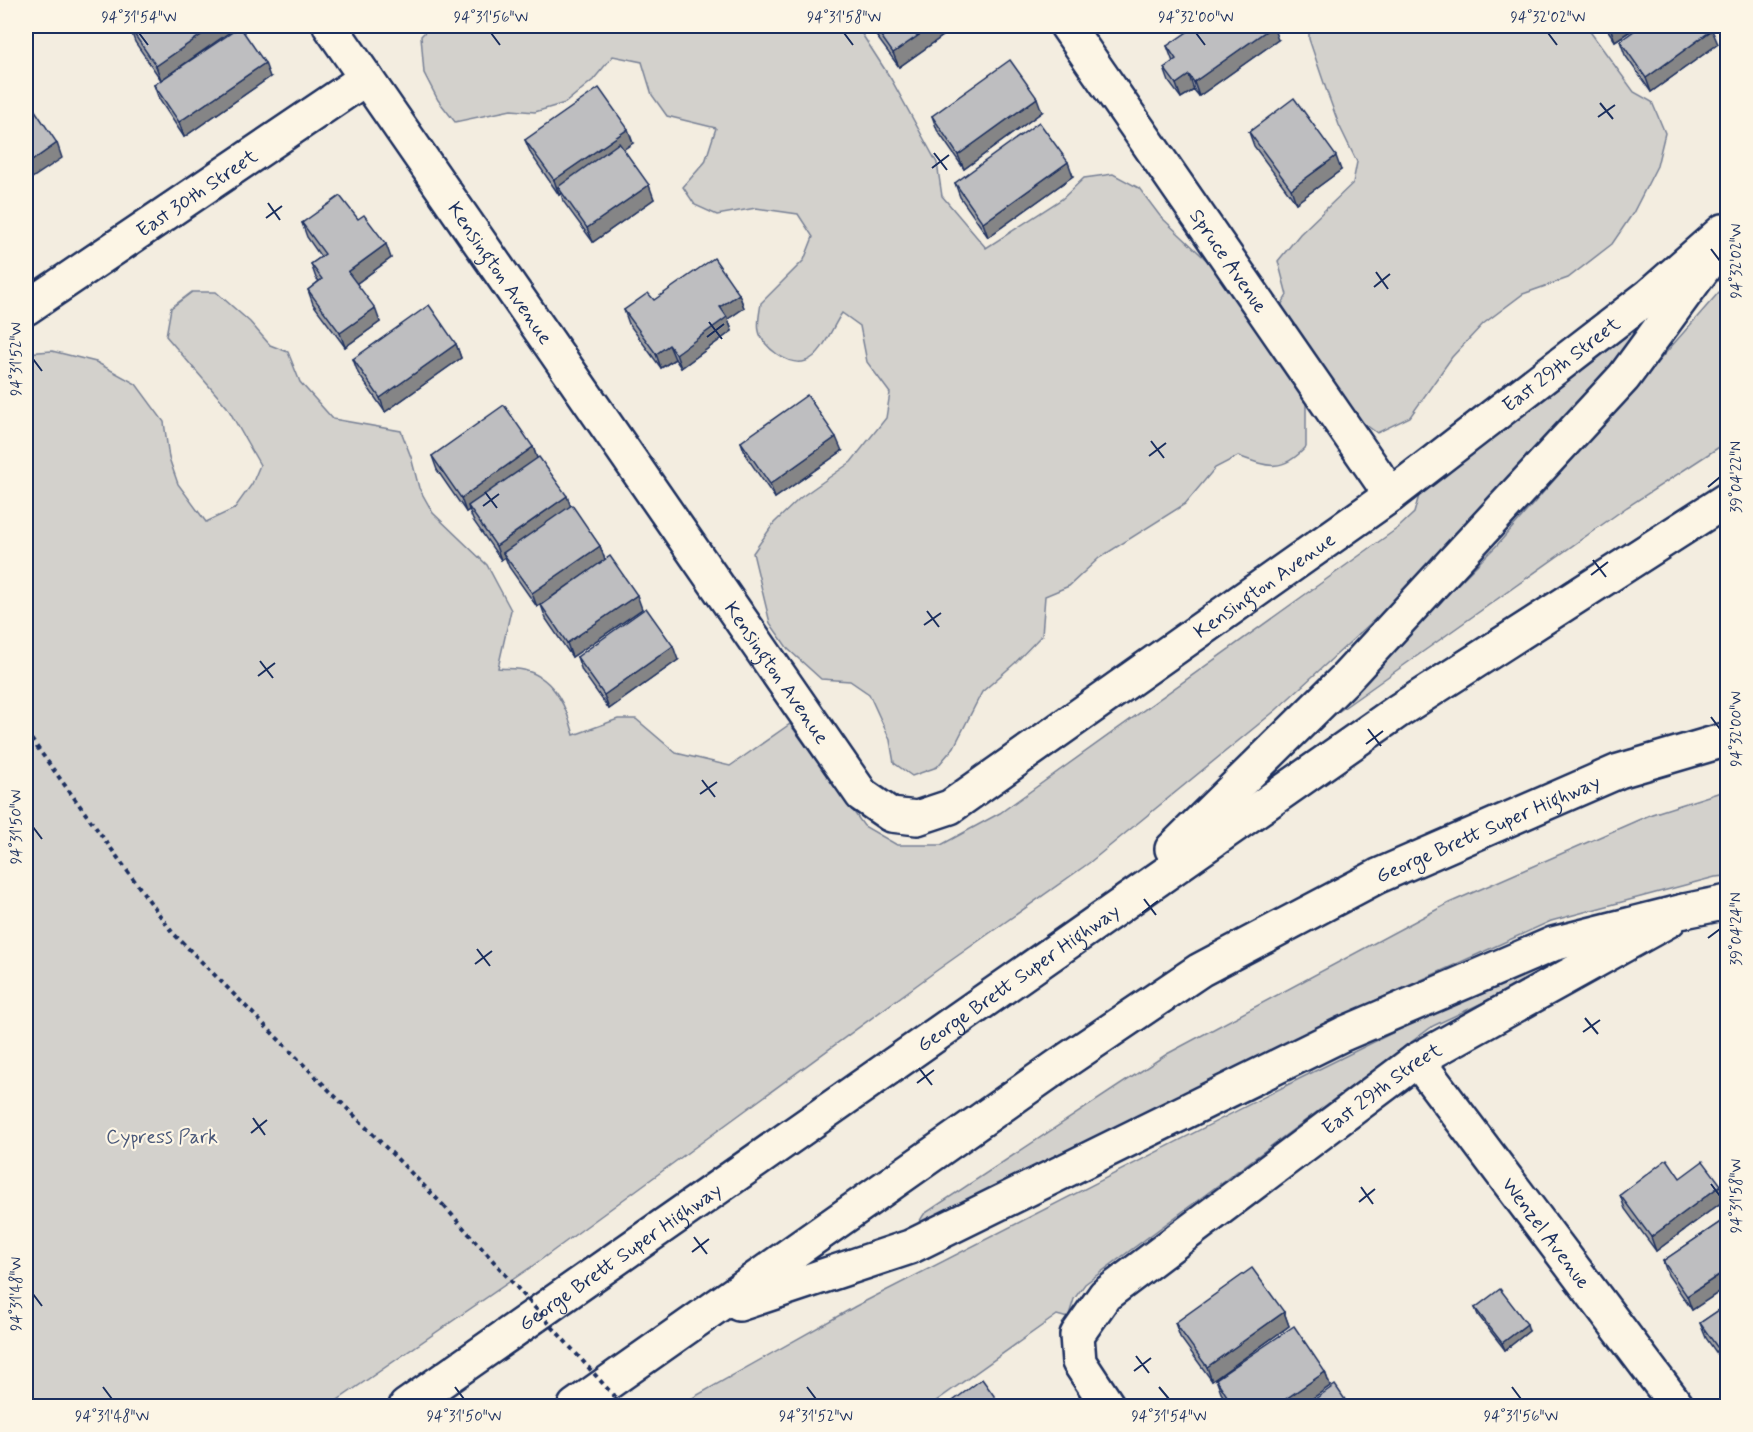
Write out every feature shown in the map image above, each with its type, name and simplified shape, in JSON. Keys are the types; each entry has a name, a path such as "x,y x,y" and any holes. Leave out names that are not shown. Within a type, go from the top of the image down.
{"main road":[{"name":"Kensington Avenue","path":"330,26 862,795 891,815 917,819 950,807 1391,495"},
{"name":"Spruce Avenue","path":"1067,26 1391,495"},
{"name":"East 30th Street","path":"26,308 366,78"},
{"name":"East 29th Street","path":"1391,495 1650,295 1728,227"},
{"path":"1105,916 1345,679 1616,386 1728,235"},
{"name":"George Brett Super Highway","path":"406,1407 1398,711 1728,499"},
{"name":"George Brett Super Highway","path":"575,1407 1058,1066 1200,970 1378,876 1619,771 1728,739"},
{"name":"East 29th Street","path":"1108,1407 1079,1362 1077,1335 1105,1295 1417,1060 1684,911 1728,902"},
{"path":"706,1315 910,1247 1343,1034 1553,945 1684,911"},
{"name":"Wenzel Avenue","path":"1417,1060 1677,1407"}],"path":[{"path":"26,732 172,932 444,1206 623,1407"}],"green space":[{"path":"431,26 861,26 860,31 891,79 937,163 942,196 986,248 1062,199 1084,178 1113,174 1139,188 1160,216 1218,271 1264,335 1287,295 1278,261 1300,234 1353,183 1357,162 1339,125 1327,92 1309,39 1309,26 1586,26 1634,92 1652,102 1665,133 1657,166 1633,213 1612,244 1568,278 1523,294 1483,324 1452,357 1410,417 1377,433 1355,417 1306,391 1306,447 1297,455 1289,461 1274,465 1258,463 1238,456 1215,468 1185,504 1099,558 1069,586 1045,596 1042,635 982,692 954,747 937,767 912,776 894,763 890,740 869,694 850,681 821,679 788,649 770,623 753,553 774,523 800,498 851,462 886,418 890,393 867,362 860,326 842,313 822,347 806,361 799,362 784,358 771,349 761,337 758,324 761,303 804,260 813,237 798,214 756,208 717,215 695,205 683,187 705,162 716,128 667,116 652,95 642,62 613,56 593,80 565,103 535,112 511,110 455,122 438,100 424,73 421,36"},
{"path":"1727,283 1727,442 1627,507 1307,734 1497,545"},
{"name":"Cypress Park","path":"192,292 216,292 250,322 270,345 288,352 300,382 333,419 401,431 419,488 433,513 487,565 511,610 498,668 524,670 545,681 563,705 574,735 618,719 636,719 676,753 730,766 790,724 864,826 897,845 941,845 1000,813 1398,528 1414,513 1420,492 1645,315 1618,358 1409,588 1276,710 1089,863 936,971 531,1267 329,1406 26,1406 26,353 52,351 96,362 136,384 164,422 169,458 178,484 206,522 234,509 252,484 260,465 227,407 166,336 171,308"},
{"path":"1727,790 1727,876 1715,877 1551,921 1318,1027 913,1232 924,1214 1167,1054 1449,903 1652,814"},
{"path":"1594,946 1533,979 1433,1026 1085,1284 1074,1299 1068,1318 1057,1315 929,1406 678,1406 856,1306 1297,1080 1479,990"}],"building":[{"path":"134,26 214,26 156,66 130,28"},
{"path":"874,26 932,26 893,53"},
{"path":"1196,26 1273,26 1194,82 1189,75 1176,84 1164,68 1176,59 1167,46"},
{"path":"1641,26 1709,26 1712,30 1646,78 1620,41"},
{"path":"240,27 265,63 179,122 154,85"},
{"path":"1010,60 1037,98 958,155 932,116"},
{"path":"599,88 628,129 554,180 525,140"},
{"path":"26,97 57,143 26,165"},
{"path":"1294,98 1336,156 1291,189 1249,132"},
{"path":"1039,122 1068,162 983,223 955,183"},
{"path":"619,143 649,185 587,228 558,187"},
{"path":"340,196 358,219 364,215 386,244 348,272 375,308 340,333 308,290 322,279 311,264 325,254 302,223"},
{"path":"714,258 739,294 720,307 727,317 676,354 669,345 656,354 624,310 648,293 654,300"},
{"path":"429,305 456,344 380,398 353,359"},
{"path":"807,395 836,437 770,484 741,442"},
{"path":"504,405 533,447 461,498 432,456"},
{"path":"539,457 567,496 496,546 468,506"},
{"path":"572,505 600,546 532,593 503,553"},
{"path":"610,556 637,595 567,643 541,605"},
{"path":"646,608 673,646 604,695 577,657"},
{"path":"1667,1159 1680,1178 1703,1161 1721,1185 1651,1237 1620,1195"},
{"path":"1728,1217 1728,1269 1687,1296 1663,1261"},
{"path":"1252,1268 1284,1312 1207,1367 1175,1323"},
{"path":"1500,1289 1527,1324 1502,1343 1475,1308"},
{"path":"1728,1304 1728,1350 1722,1354 1700,1323"},
{"path":"1294,1326 1325,1372 1274,1407 1234,1407 1216,1379"},
{"path":"982,1379 1002,1407 945,1407"},
{"path":"1335,1385 1350,1407 1304,1407"}]}
